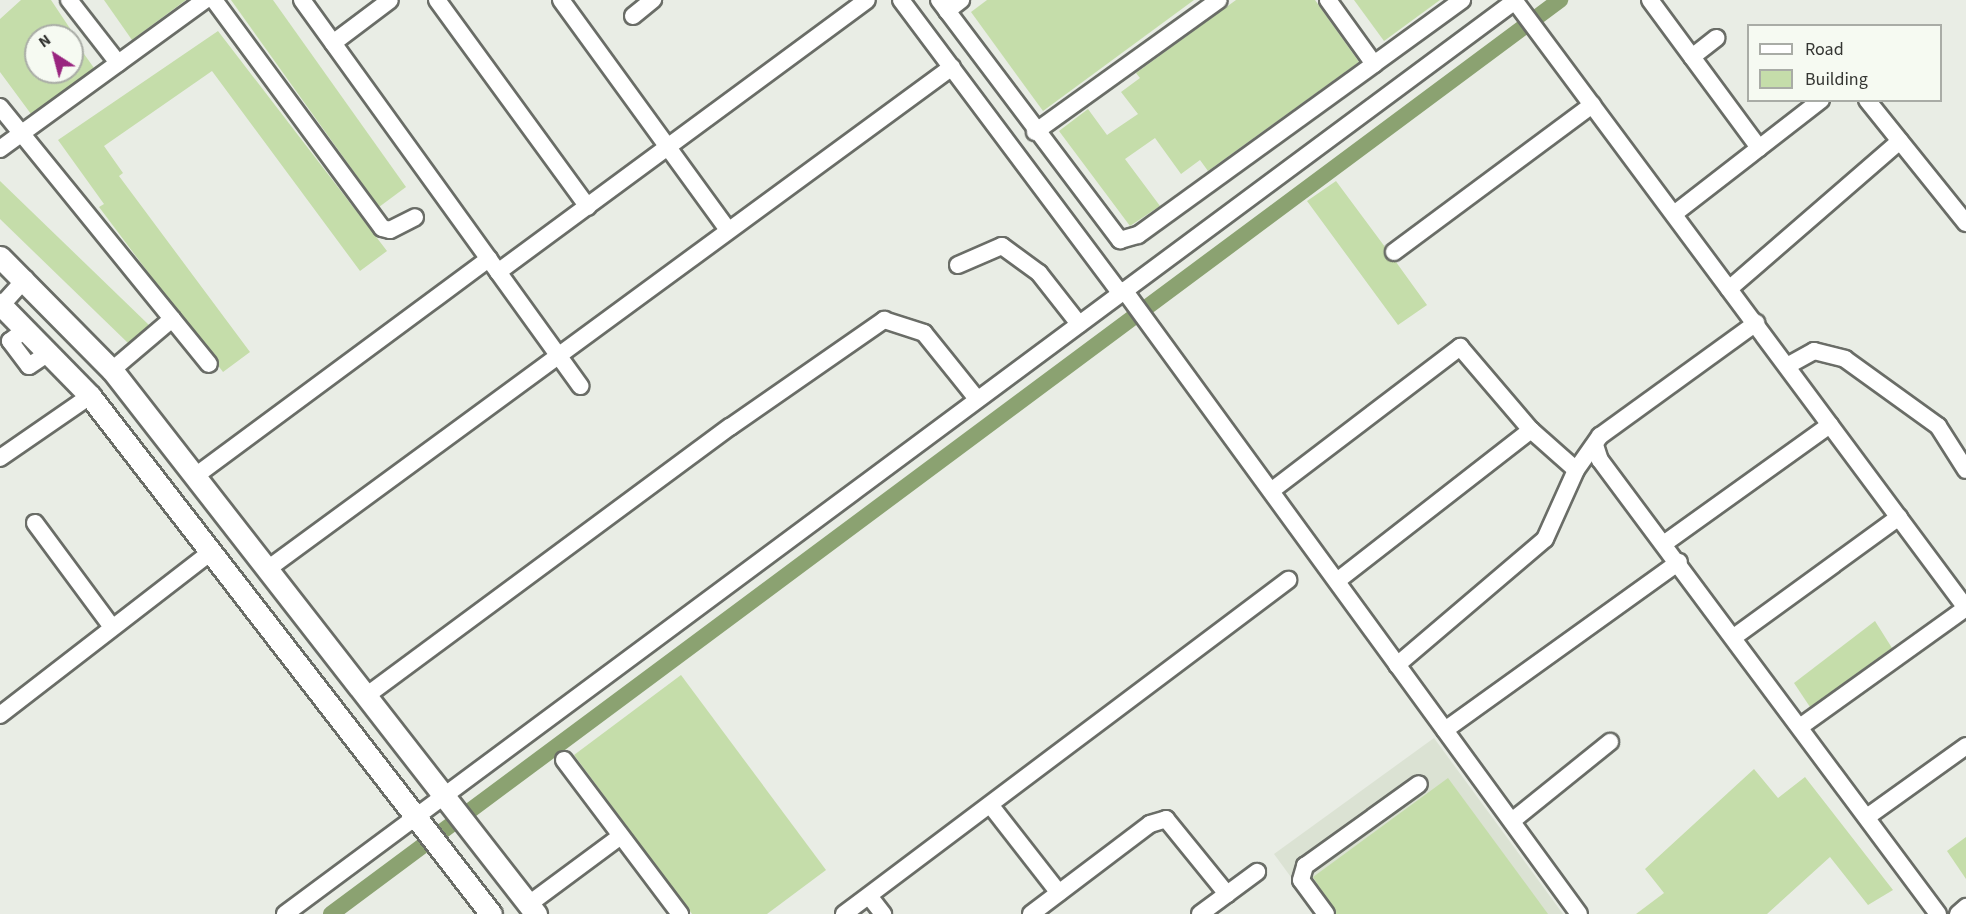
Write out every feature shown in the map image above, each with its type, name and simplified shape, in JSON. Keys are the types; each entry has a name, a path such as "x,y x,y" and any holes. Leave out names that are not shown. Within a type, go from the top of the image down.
{"main road":[{"path":"0,257 25,279 112,370 198,474 366,696 532,909"},
{"path":"0,306 50,352 90,396 491,914"}],"street":[{"path":"69,0 118,63"},
{"path":"0,149 205,0"},
{"path":"214,0 382,228 390,230 415,218"},
{"path":"302,0 580,386"},
{"path":"333,43 390,0"},
{"path":"437,0 588,207"},
{"path":"561,0 728,230"},
{"path":"633,16 653,0"},
{"path":"198,474 494,265 588,207 867,0"},
{"path":"901,0 1130,299 1579,914"},
{"path":"962,0 943,5 1035,132 1120,240 1138,235 1462,0"},
{"path":"1035,132 1219,0"},
{"path":"1328,0 1374,64"},
{"path":"1650,0 1759,148"},
{"path":"285,914 427,833 977,399 1079,324 1130,299 1517,3 1966,608 1800,727"},
{"path":"1692,57 1716,38"},
{"path":"269,568 557,353 952,68"},
{"path":"1674,214 1818,102"},
{"path":"1869,102 1966,223"},
{"path":"1394,252 1592,105"},
{"path":"0,107 208,364"},
{"path":"1729,289 1900,141"},
{"path":"958,265 1002,246 1040,273 1079,324"},
{"path":"0,306 25,279"},
{"path":"112,370 172,319"},
{"path":"366,696 730,426 884,320 924,333 977,399"},
{"path":"1397,665 1545,539 1576,470 1595,445 1756,323"},
{"path":"1271,491 1460,347 1531,430 1576,470"},
{"path":"1787,366 1814,351 1845,359 1938,426 1966,470"},
{"path":"0,458 90,396"},
{"path":"1665,543 1830,425"},
{"path":"1337,581 1531,430"},
{"path":"1595,445 1600,460 1665,543 1938,914"},
{"path":"1734,637 1899,518"},
{"path":"35,523 112,627"},
{"path":"0,715 212,552"},
{"path":"1445,730 1679,562"},
{"path":"844,914 991,806 1288,580"},
{"path":"1512,821 1610,742"},
{"path":"1867,817 1966,746"},
{"path":"564,760 680,914"},
{"path":"1326,914 1301,880 1305,866 1419,784"},
{"path":"991,806 1059,893"},
{"path":"1031,914 1150,824 1166,819 1227,894"},
{"path":"532,909 621,836"},
{"path":"1200,914 1257,872"},
{"path":"869,896 883,914"},
{"path":"1958,914 1966,907"}],"shaded area":[{"path":"1434,738 1563,914 1318,914 1274,854"}],"building":[{"path":"21,0 51,0 67,24 24,24 24,84 72,84 31,114 0,72 0,19"},
{"path":"104,0 186,0 132,40"},
{"path":"231,0 273,0 406,187 379,207"},
{"path":"987,0 1194,0 1043,111 971,12"},
{"path":"1236,0 1315,0 1359,62 1208,171 1200,160 1181,174 1155,138 1125,159 1160,206 1130,226 1059,131 1088,109 1107,135 1138,114 1121,92 1140,78 1136,73"},
{"path":"1354,0 1440,0 1384,41"},
{"path":"218,31 387,251 360,271 212,71 104,146 123,173 119,176 250,352 223,372 99,207 104,204 58,140"},
{"path":"84,54 94,68 84,75"},
{"path":"0,181 149,325 128,343 0,219"},
{"path":"1336,181 1385,247 1385,258 1396,262 1427,305 1398,325 1307,201"},
{"path":"1875,621 1892,648 1810,707 1794,683"},
{"path":"681,675 826,870 767,914 692,914 574,755"},
{"path":"1754,769 1778,798 1805,777 1893,890 1868,905 1830,857 1767,914 1636,914 1664,893 1645,869"},
{"path":"1448,778 1548,914 1336,914 1313,877"},
{"path":"1966,837 1966,879 1947,851"}],"waterway":[{"path":"331,914 1560,0"}]}
